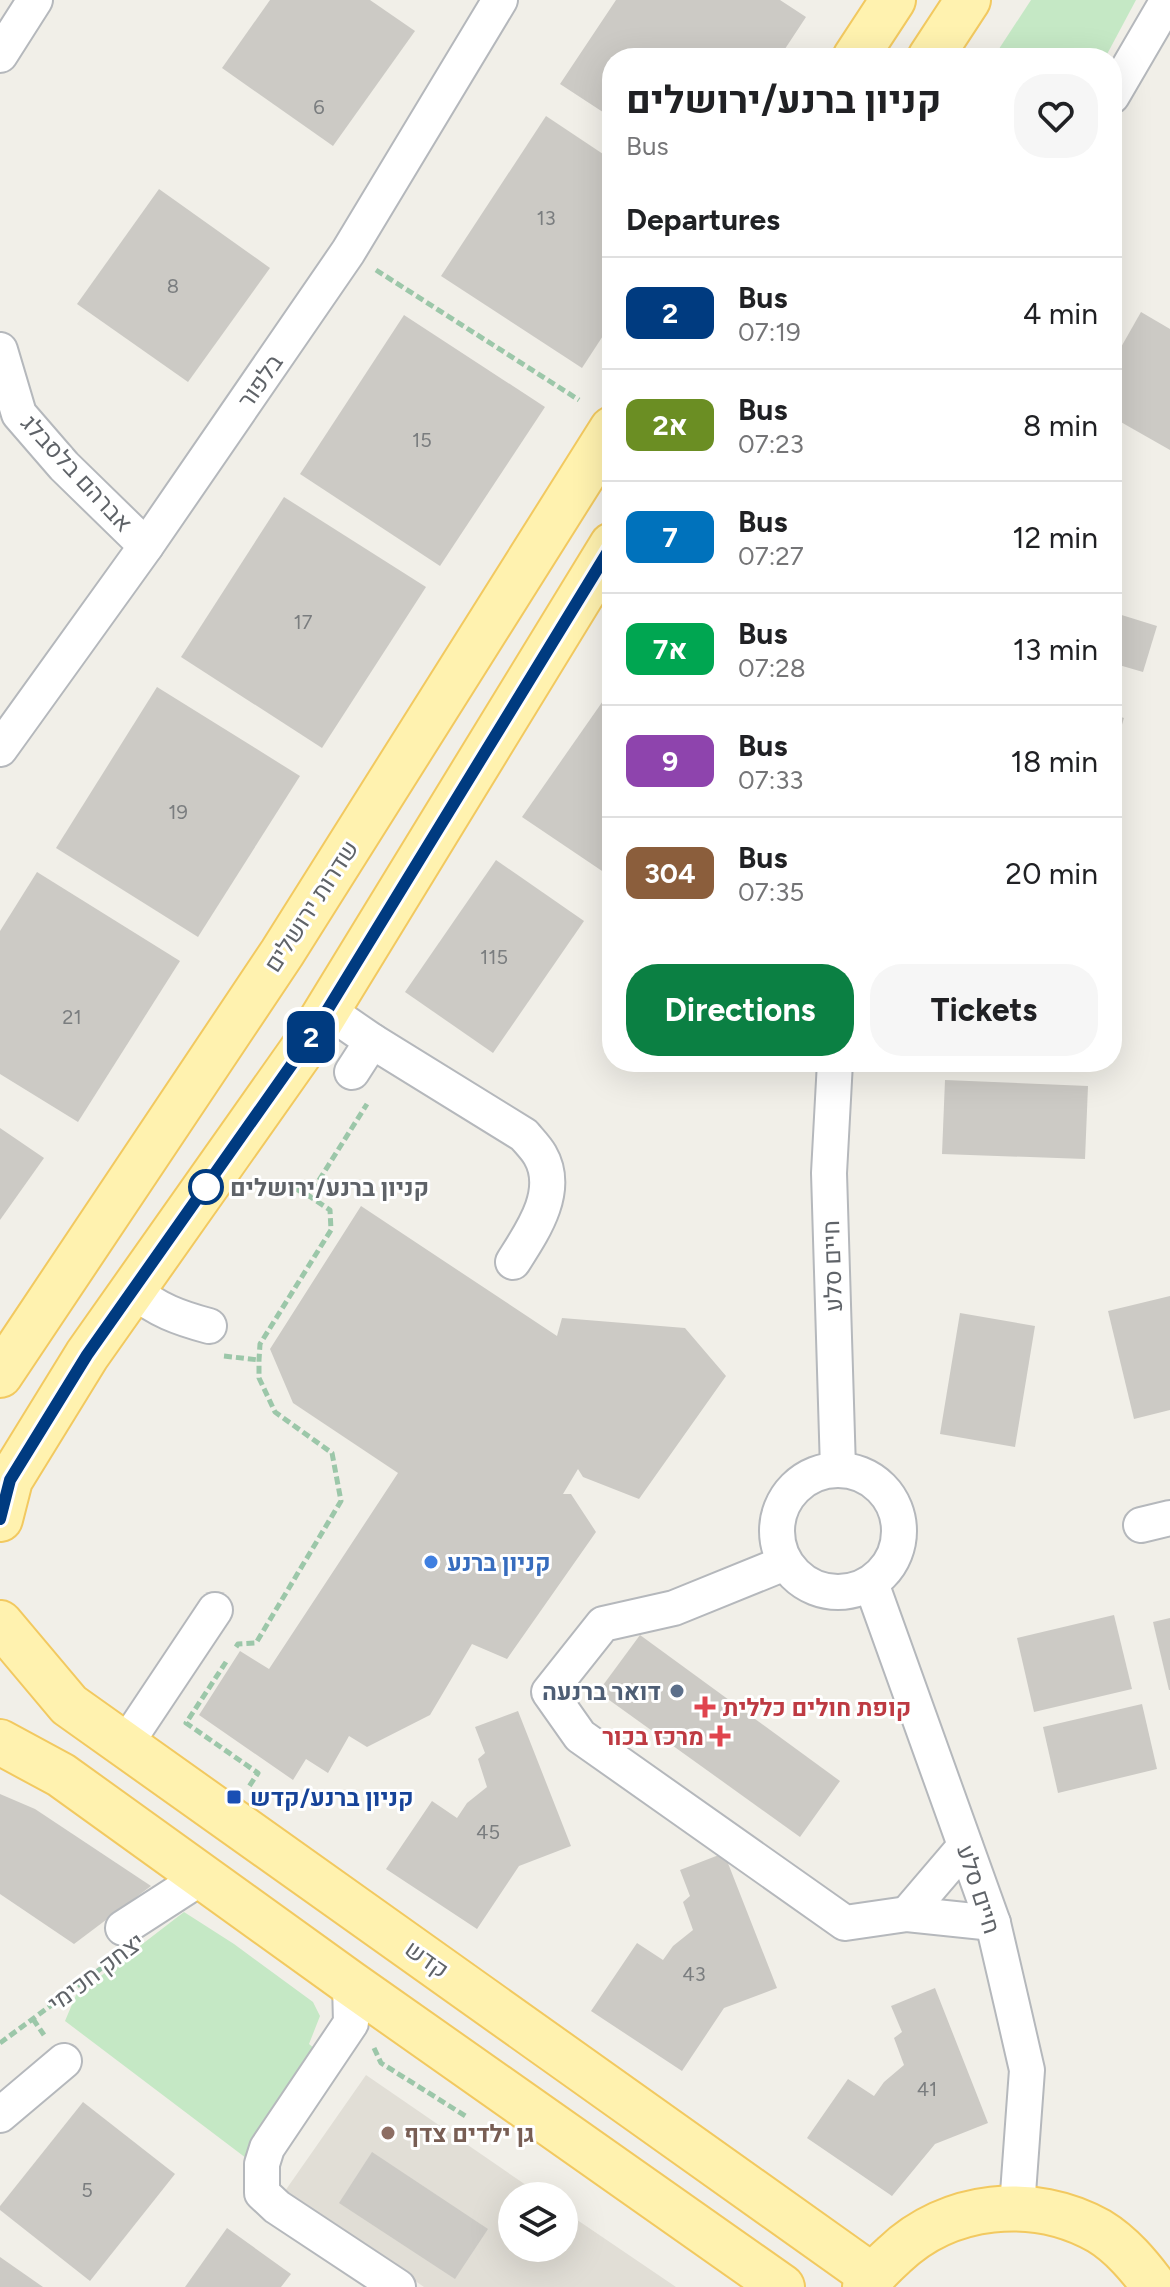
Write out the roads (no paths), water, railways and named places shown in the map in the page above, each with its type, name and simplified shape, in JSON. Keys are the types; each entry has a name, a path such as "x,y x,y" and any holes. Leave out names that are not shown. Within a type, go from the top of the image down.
{"main road":[{"path":"862,48 893,0"},
{"path":"937,48 968,0"},
{"name":"שדרות ירושלים","path":"0,1375 282,953 602,445"},
{"path":"0,1519 10,1480 87,1355 309,1040 602,561"},
{"name":"קדש","path":"0,1623 69,1705 868,2282"},
{"path":"0,1742 61,1775 782,2287"},
{"path":"868,2282 912,2238 962,2214 1017,2207 1060,2214 1100,2232 1134,2259 1155,2287"}],"street":[{"path":"0,55 35,0"},
{"name":"בלפור","path":"0,749 146,546 348,252 500,0"},
{"path":"1122,79 1168,0"},
{"name":"אברהם בלסבלג","path":"0,350 19,414 64,466 146,546"},
{"path":"327,1010 524,1135 542,1156 548,1183 544,1206 513,1262"},
{"path":"362,1084 372,1041"},
{"name":"חיים סלע","path":"834,1072 829,1173 838,1469"},
{"path":"133,1290 149,1304 215,1341"},
{"path":"838,1469 857,1473 875,1482 889,1496 897,1514 900,1534 896,1553 886,1570 871,1583 853,1591 834,1593 814,1588 798,1578 785,1563 778,1546 776,1528 780,1509 789,1493 803,1480 820,1472 838,1469"},
{"path":"785,1563 674,1608 603,1624 549,1692 580,1736 845,1923 907,1914 993,1923"},
{"name":"חיים סלע","path":"871,1583 993,1923 1027,2070 1017,2207"},
{"path":"125,1745 215,1610"},
{"path":"907,1914 965,1846"},
{"path":"120,1942 202,1877"},
{"path":"350,1983 351,2023 267,2148 260,2180 262,2193 277,2207 398,2287"},
{"path":"0,2115 64,2061"}],"place":[{"name":"קניון ברנע/ירושלים","path":"206,1187"},
{"name":"קניון ברנע","path":"431,1562"},
{"name":"דואר ברנעה","path":"677,1691"},
{"name":"קופת חולים כללית","path":"705,1707"},
{"name":"מרכז בכור","path":"720,1736"},
{"name":"קניון ברנע/קדש","path":"234,1797"},
{"name":"גן ילדים צדף","path":"388,2133"}]}
